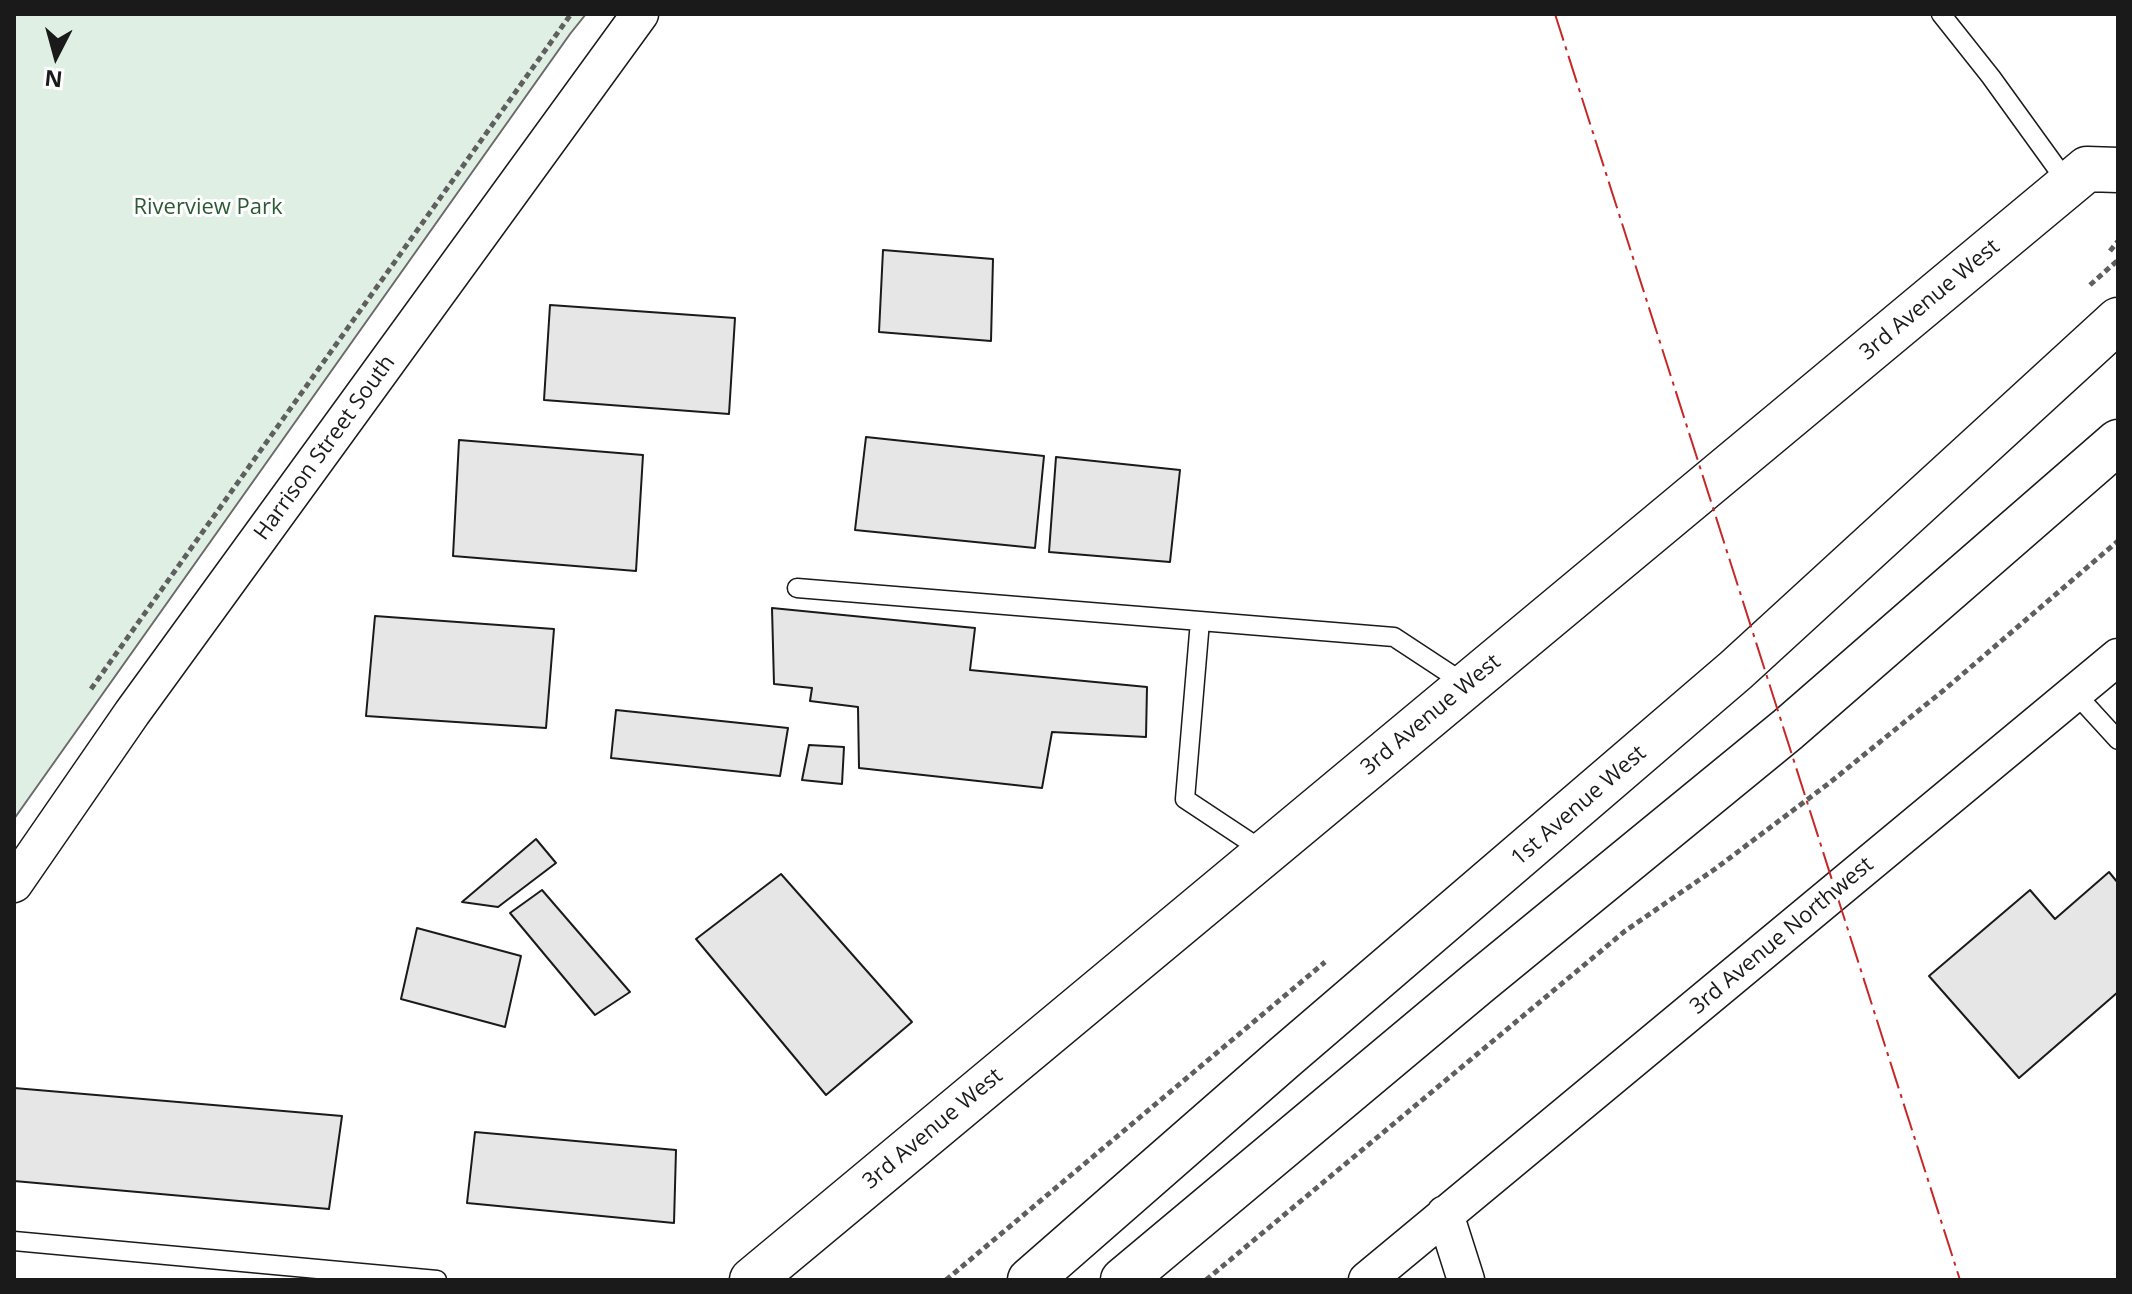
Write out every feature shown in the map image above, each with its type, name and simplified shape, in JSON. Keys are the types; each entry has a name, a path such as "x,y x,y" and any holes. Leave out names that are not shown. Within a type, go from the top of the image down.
{"main road":[{"name":"3rd Avenue West","path":"752,1280 2087,169 2118,170"},
{"name":"1st Avenue West","path":"1030,1280 1736,670 2118,320"},
{"path":"1123,1280 1787,730 2118,442"}],"street":[{"name":"Harrison Street South","path":"14,884 132,713 640,14"},
{"name":"3rd Avenue Northwest","path":"1367,1280 2118,657"},
{"path":"1445,1214 1466,1280"}],"lane":[{"path":"1941,14 2069,185"},
{"path":"797,588 1394,637 1467,685"},
{"path":"1200,621 1185,799 1267,852"},
{"path":"2075,693 2118,740"},
{"path":"14,1241 437,1280"}],"path":[{"path":"91,689 571,14"},
{"path":"2110,251 2118,241"},
{"path":"2084,291 2118,260"},
{"path":"1206,1280 1625,931 1715,869 1828,784 1944,690 2118,541"},
{"path":"946,1280 1327,961"}],"green space":[{"name":"Riverview Park","path":"14,14 586,14 14,819"}],"building":[{"path":"883,250 993,259 991,341 879,332"},
{"path":"550,305 735,318 729,414 544,400"},
{"path":"866,437 1044,456 1035,548 855,530"},
{"path":"459,440 643,455 636,571 453,556"},
{"path":"1056,457 1180,470 1170,562 1049,552"},
{"path":"772,608 975,628 970,670 1147,687 1146,737 1052,732 1042,788 859,768 858,707 810,701 812,688 774,684"},
{"path":"375,616 554,629 546,728 366,716"},
{"path":"616,710 788,728 780,776 611,758"},
{"path":"809,745 844,747 842,784 802,780"},
{"path":"536,839 556,863 498,907 462,902"},
{"path":"2109,872 2118,883 2118,992 2019,1078 1929,976 2030,890 2055,919"},
{"path":"781,874 912,1022 826,1095 696,939"},
{"path":"542,890 630,992 595,1015 510,913"},
{"path":"417,928 521,956 505,1027 401,999"},
{"path":"14,1088 342,1116 329,1209 14,1181"},
{"path":"475,1132 676,1150 674,1223 467,1203"}],"power":[{"path":"1555,14 1960,1280"}]}
